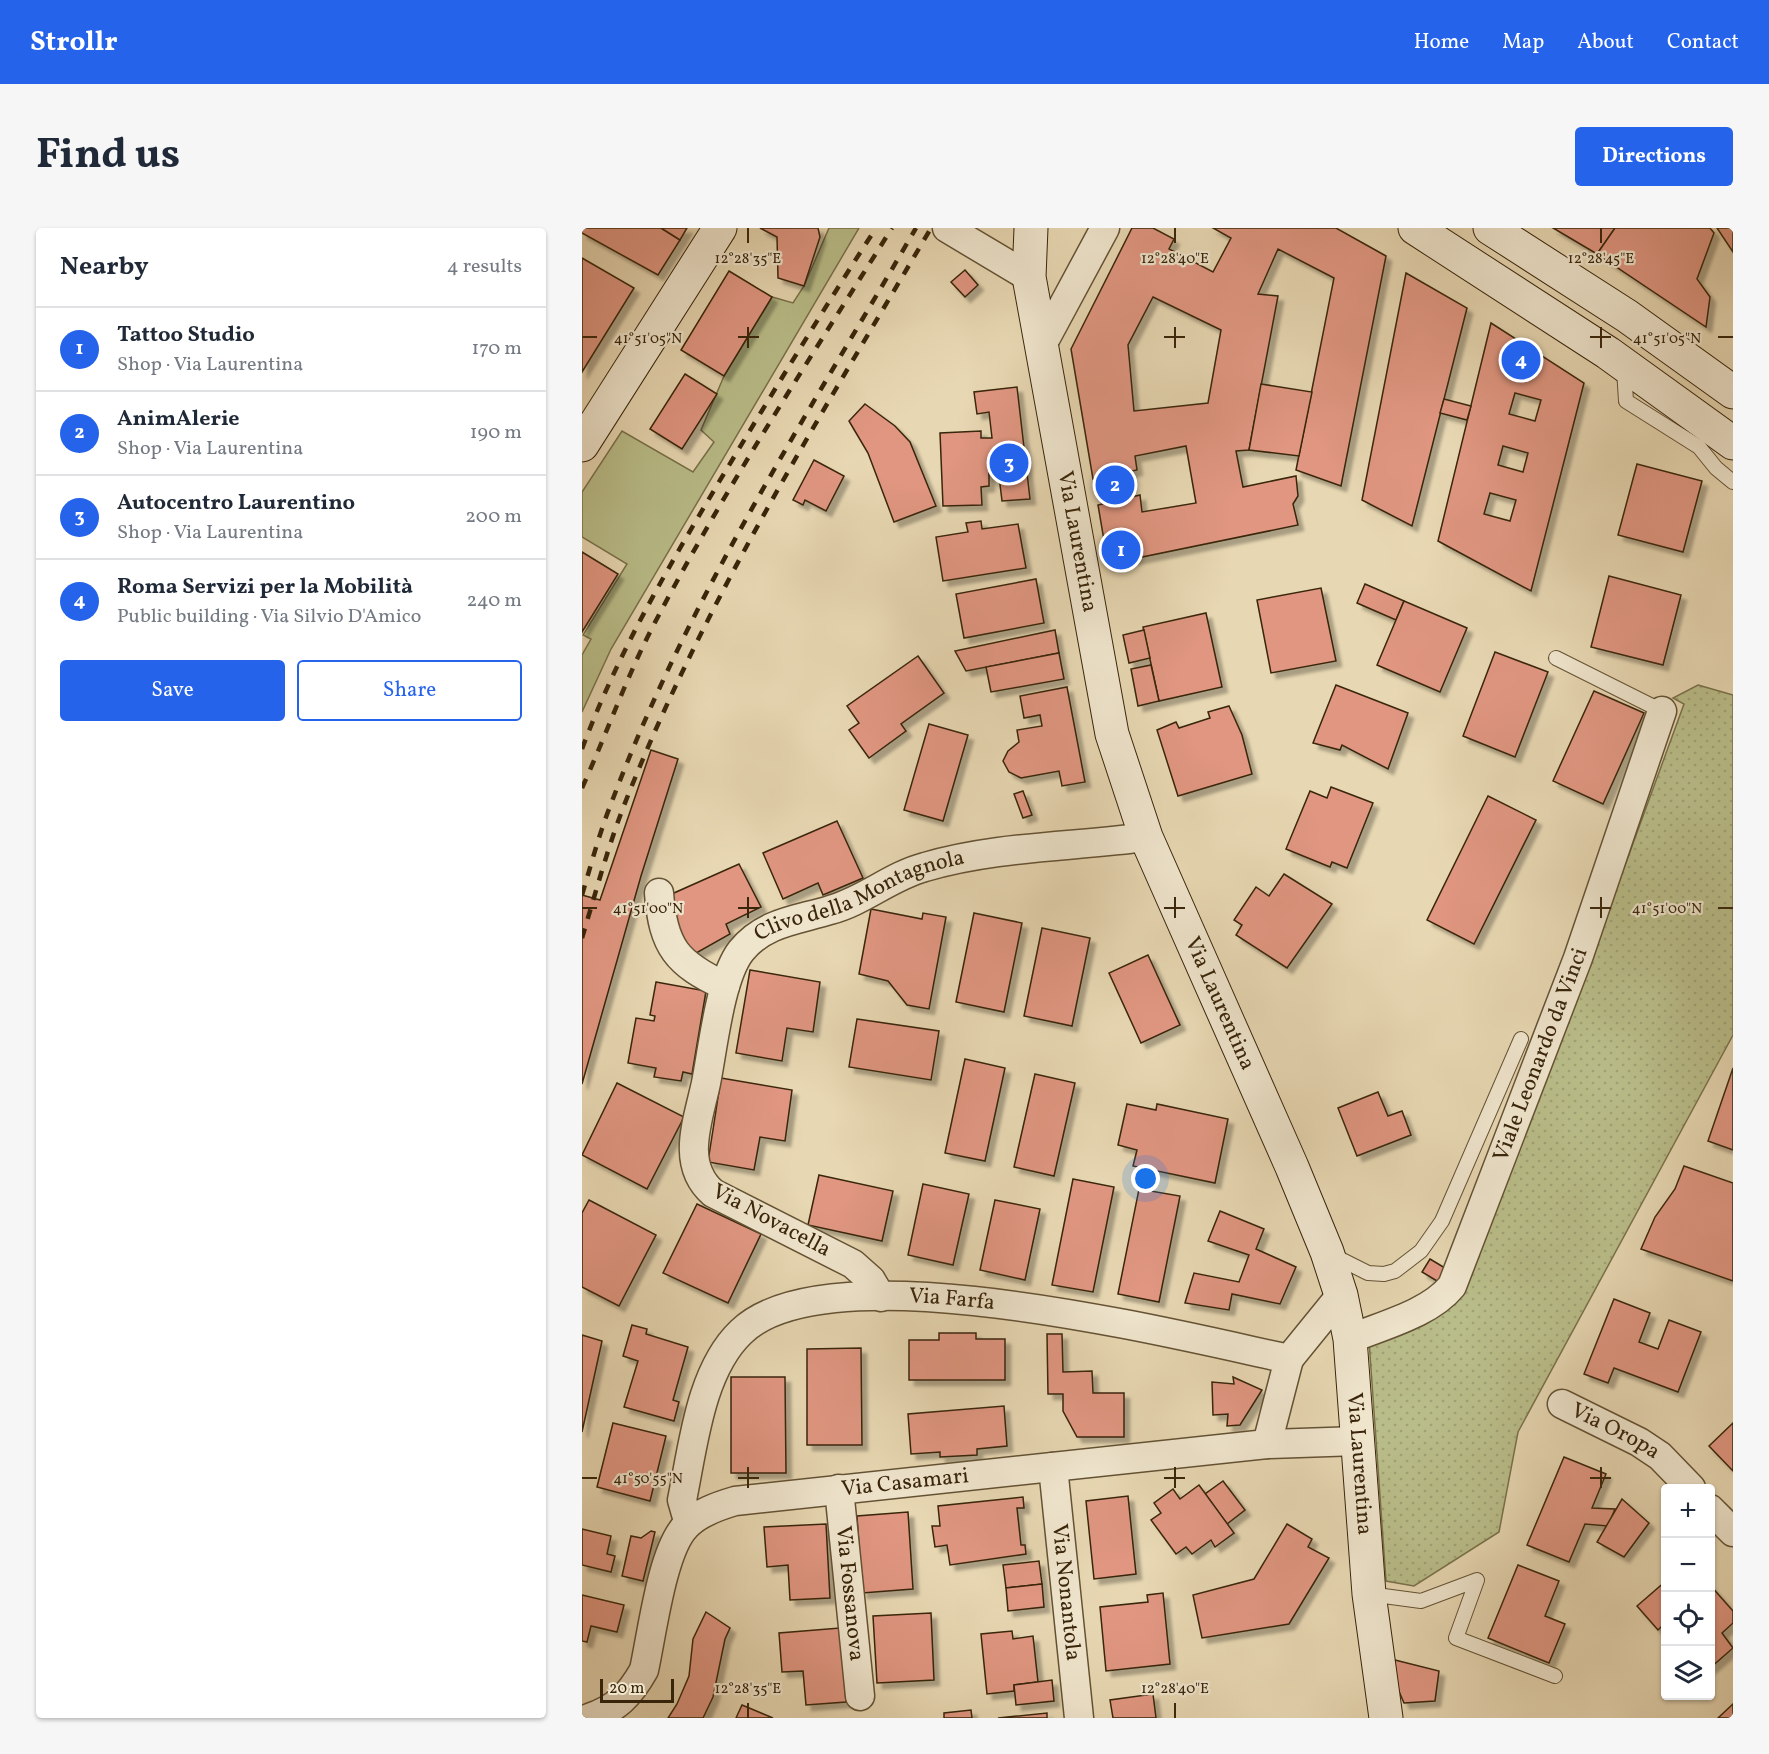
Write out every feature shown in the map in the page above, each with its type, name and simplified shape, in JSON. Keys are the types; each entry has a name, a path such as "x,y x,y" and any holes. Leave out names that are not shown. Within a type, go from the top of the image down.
{"street":[{"path":"582,445 720,228"},
{"path":"947,228 1029,277"},
{"name":"Via Laurentina","path":"1031,228 1029,277 1109,718 1146,837 1327,1252 1341,1295 1350,1339 1369,1594 1386,1718"},
{"path":"1042,345 1105,228"},
{"path":"1490,228 1652,333 1733,392"},
{"path":"1436,233 1733,443"},
{"name":"Viale Leonardo da Vinci","path":"1350,1339 1436,1301 1452,1286 1578,958 1662,711"},
{"name":"Clivo della Montagnola","path":"725,986 741,951 767,930 787,920 846,905 908,872 972,856 1146,837"},
{"path":"659,893 661,916 672,949 687,965 725,986"},
{"name":"Via Novacella","path":"725,986 694,1148 695,1168 702,1183 714,1193 853,1264 871,1280 881,1297"},
{"path":"1267,1443 1289,1359 1341,1295"},
{"name":"Via Farfa","path":"691,1521 686,1514 682,1500 694,1442 714,1371 733,1341 749,1325 780,1309 813,1300 881,1297 972,1299 1022,1306 1289,1359"},
{"name":"Via Oropa","path":"1562,1404 1639,1442 1660,1456 1687,1484"},
{"name":"Via Casamari","path":"589,1718 623,1701 644,1670 673,1544 691,1521 735,1501 1267,1443 1358,1441"},
{"name":"Via Nonantola","path":"1053,1467 1079,1718"},
{"name":"Via Fossanova","path":"839,1489 860,1696"},
{"path":"1715,1514 1733,1532"}],"lane":[{"path":"1623,364 1626,401 1699,447 1716,468 1733,482"},
{"path":"1556,658 1662,711"},
{"path":"1327,1252 1368,1273 1384,1274 1395,1271 1421,1251 1442,1221 1521,1040"},
{"path":"1369,1594 1421,1601 1477,1580 1456,1638 1555,1676"}],"green space":[{"path":"829,228 859,228 611,649 582,712 582,655 591,639 583,635 627,564 582,537 582,492 622,431 693,472 714,442 701,430 724,376 772,297 793,303 804,286"},
{"path":"1698,685 1733,695 1733,1035 1518,1432 1499,1532 1414,1586 1386,1581 1369,1341 1430,1315 1582,983 1684,704 1673,698"}],"building":[{"path":"582,228 661,228 680,240 658,275 582,233"},
{"path":"661,228 687,228 680,240"},
{"path":"760,228 818,228 820,237 804,286 778,278 777,237"},
{"path":"1132,228 1153,228 1174,239 1169,249 1213,272 1231,238 1213,228 1336,228 1386,256 1341,486 1296,470 1334,278 1278,249 1258,294 1278,296 1249,450 1236,451 1243,487 1296,476 1298,496 1293,504 1298,525 1108,564 1098,505 1140,495 1142,512 1196,503 1186,446 1135,456 1137,470 1093,479 1071,349","holes":["1153,297 1221,330 1208,403 1134,411 1128,345"]},
{"path":"1553,228 1615,228 1597,254"},
{"path":"1615,228 1710,228 1714,233 1697,279 1710,297 1706,327 1597,254"},
{"path":"1717,228 1733,228 1733,252"},
{"path":"582,258 634,288 582,372"},
{"path":"965,270 978,285 965,297 951,282"},
{"path":"729,271 772,297 724,376 681,350"},
{"path":"1406,273 1467,308 1412,526 1362,500"},
{"path":"1491,323 1584,383 1531,591 1438,541","holes":["1515,393 1541,400 1535,421 1509,414","1503,446 1528,453 1523,472 1498,465","1490,493 1516,500 1510,521 1484,514"]},
{"path":"685,374 717,394 682,449 650,429"},
{"path":"1261,384 1312,392 1299,456 1249,450"},
{"path":"1017,387 1030,499 1002,501 998,468 989,468 989,486 981,487 982,505 943,506 940,433 981,431 981,438 992,438 989,412 977,414 974,392"},
{"path":"1444,399 1471,406 1467,420 1440,413"},
{"path":"865,404 895,426 910,442 936,506 894,522 868,453 849,421"},
{"path":"814,460 844,476 826,511 805,500 803,505 793,500"},
{"path":"1637,464 1702,481 1683,552 1618,535"},
{"path":"981,521 982,529 1018,524 1026,568 943,581 936,537 968,532 966,523"},
{"path":"582,552 618,574 582,632"},
{"path":"1609,576 1681,595 1663,665 1591,647"},
{"path":"1036,579 1044,623 964,638 956,594"},
{"path":"1365,584 1404,601 1396,620 1357,603"},
{"path":"1321,588 1336,661 1271,673 1257,600"},
{"path":"1404,601 1467,628 1440,692 1377,665"},
{"path":"1206,613 1222,687 1159,701 1143,627"},
{"path":"1055,630 1059,653 966,671 955,651"},
{"path":"1144,630 1150,658 1129,663 1123,635"},
{"path":"1495,652 1548,672 1515,757 1463,736"},
{"path":"1059,653 1064,679 991,692 986,667"},
{"path":"918,656 944,693 901,724 906,731 869,758 849,730 859,723 847,706"},
{"path":"1151,665 1159,701 1138,706 1131,669"},
{"path":"1336,685 1408,713 1388,769 1342,745 1340,750 1313,743"},
{"path":"1067,687 1085,782 1062,786 1059,771 1021,778 1009,772 1003,761 1008,751 1019,742 1017,730 1042,726 1040,715 1024,718 1020,696"},
{"path":"1594,691 1644,713 1603,804 1553,781"},
{"path":"1229,706 1242,735 1252,774 1178,796 1157,730 1176,722 1179,728 1210,718 1208,712"},
{"path":"929,724 968,735 943,821 904,810"},
{"path":"651,750 678,759 641,876 582,1084 582,895 600,900"},
{"path":"1331,787 1373,803 1347,868 1332,862 1330,867 1286,849 1310,791 1327,798"},
{"path":"1023,791 1032,815 1023,818 1014,794"},
{"path":"1488,796 1536,820 1474,944 1427,920"},
{"path":"837,821 863,878 823,895 818,883 783,899 763,853"},
{"path":"739,864 761,907 726,924 730,934 691,956 665,897"},
{"path":"1284,874 1332,904 1287,968 1236,935 1242,925 1234,920 1256,887 1269,896"},
{"path":"871,909 922,919 923,913 946,917 929,1009 907,1005 888,981 859,974"},
{"path":"974,913 1022,923 1004,1012 956,1002"},
{"path":"1042,928 1090,938 1072,1026 1024,1016"},
{"path":"1148,955 1180,1025 1141,1043 1109,973"},
{"path":"750,970 820,982 813,1032 787,1028 782,1061 736,1053"},
{"path":"656,982 706,991 692,1074 683,1072 681,1081 654,1077 656,1068 628,1063 636,1018 654,1021 655,1016 650,1015"},
{"path":"857,1019 939,1031 931,1080 849,1067"},
{"path":"965,1059 1005,1068 985,1161 945,1153"},
{"path":"1733,1068 1733,1150 1708,1141"},
{"path":"1035,1074 1075,1083 1054,1176 1014,1167"},
{"path":"721,1078 792,1090 785,1141 760,1137 754,1170 708,1162"},
{"path":"617,1083 684,1117 647,1189 582,1155"},
{"path":"1378,1092 1388,1116 1402,1111 1411,1135 1357,1156 1338,1108"},
{"path":"1127,1104 1156,1110 1157,1104 1228,1119 1215,1183 1133,1166 1137,1150 1118,1145"},
{"path":"1684,1166 1733,1183 1733,1281 1641,1249 1655,1217 1675,1189"},
{"path":"819,1175 893,1191 882,1241 808,1225"},
{"path":"1073,1179 1114,1187 1093,1292 1052,1285"},
{"path":"923,1184 969,1194 953,1265 908,1255"},
{"path":"1139,1189 1180,1196 1159,1302 1118,1294"},
{"path":"589,1200 656,1235 619,1306 582,1287 582,1213"},
{"path":"995,1200 1040,1209 1025,1280 980,1270"},
{"path":"697,1204 761,1234 728,1303 663,1273"},
{"path":"1220,1211 1264,1229 1256,1249 1296,1267 1280,1304 1232,1294 1229,1310 1185,1303 1194,1273 1239,1282 1249,1255 1208,1241"},
{"path":"1430,1259 1450,1271 1442,1284 1422,1272"},
{"path":"1614,1299 1650,1313 1639,1342 1658,1349 1669,1320 1701,1332 1678,1392 1614,1368 1608,1383 1584,1374"},
{"path":"632,1325 647,1329 646,1334 688,1347 673,1400 679,1402 674,1421 624,1407 638,1361 623,1356"},
{"path":"939,1333 976,1333 976,1339 1005,1339 1005,1380 909,1380 909,1340 939,1340"},
{"path":"1047,1334 1062,1334 1063,1372 1092,1371 1093,1393 1124,1393 1124,1437 1077,1437 1063,1411 1063,1394 1048,1394"},
{"path":"582,1335 602,1341 582,1432"},
{"path":"861,1348 862,1445 807,1445 807,1349"},
{"path":"731,1377 785,1377 786,1473 731,1473"},
{"path":"1233,1377 1262,1390 1240,1425 1227,1426 1228,1414 1213,1415 1212,1382 1234,1384"},
{"path":"1004,1406 1007,1446 977,1449 977,1455 940,1457 940,1452 911,1454 908,1414"},
{"path":"613,1423 666,1436 650,1501 597,1487"},
{"path":"1733,1423 1733,1471 1709,1446"},
{"path":"1564,1457 1606,1474 1592,1508 1615,1509 1608,1526 1585,1524 1569,1562 1527,1545"},
{"path":"1223,1481 1245,1510 1227,1524 1205,1494"},
{"path":"1199,1485 1234,1533 1215,1547 1211,1540 1192,1554 1186,1547 1176,1554 1151,1520 1161,1513 1154,1503 1173,1489 1180,1499"},
{"path":"1128,1496 1136,1574 1094,1579 1086,1501"},
{"path":"1023,1497 1024,1508 1017,1508 1021,1545 1025,1545 1026,1554 950,1565 947,1545 935,1547 932,1526 940,1526 938,1506"},
{"path":"1622,1499 1649,1523 1624,1557 1597,1542"},
{"path":"908,1512 913,1589 862,1593 857,1516"},
{"path":"826,1524 830,1598 790,1600 788,1565 767,1567 764,1527"},
{"path":"1287,1524 1312,1539 1308,1547 1329,1558 1289,1624 1202,1638 1193,1595 1254,1579"},
{"path":"582,1529 611,1536 607,1554 615,1556 611,1572 582,1565"},
{"path":"651,1531 655,1532 643,1581 622,1576 631,1536 641,1538"},
{"path":"1039,1561 1042,1584 1006,1588 1003,1565"},
{"path":"1518,1565 1559,1581 1545,1616 1565,1624 1549,1663 1488,1638"},
{"path":"1042,1584 1044,1607 1008,1611 1006,1588"},
{"path":"1661,1585 1661,1627 1658,1630 1637,1606"},
{"path":"1715,1591 1733,1611 1733,1623 1722,1633 1733,1648 1715,1664"},
{"path":"1163,1593 1170,1664 1106,1671 1100,1607 1148,1602 1147,1595"},
{"path":"582,1595 624,1605 617,1632 591,1626 587,1642 582,1641"},
{"path":"706,1612 730,1628 725,1639 713,1697 703,1718 668,1718 689,1676 693,1639"},
{"path":"931,1613 934,1680 877,1683 873,1616"},
{"path":"840,1628 846,1702 806,1705 803,1671 782,1672 779,1633"},
{"path":"1012,1631 1013,1639 1033,1636 1038,1682 1014,1685 1014,1691 987,1694 981,1634"},
{"path":"1391,1659 1439,1671 1435,1701 1404,1703"},
{"path":"1052,1680 1054,1701 1016,1705 1014,1685"},
{"path":"1153,1694 1156,1718 1113,1718 1110,1700"},
{"path":"1733,1704 1733,1718 1718,1718"},
{"path":"742,1705 773,1718 736,1718"},
{"path":"971,1710 972,1718 944,1718 944,1713"},
{"path":"1047,1713 1047,1718 998,1718"}],"railway":[{"path":"582,749 626,648 697,519 876,228"},
{"path":"582,788 651,630 707,527 767,426 892,228"},
{"path":"582,895 611,804 641,728 675,654 751,510 916,228"},
{"path":"582,938 623,808 689,657 765,512 931,228"}],"place":[{"name":"Roma Servizi per la Mobilità","path":"1521,360"},
{"name":"Autocentro Laurentino","path":"1009,463"},
{"name":"AnimAlerie","path":"1115,485"},
{"name":"Tattoo Studio","path":"1121,550"}]}
